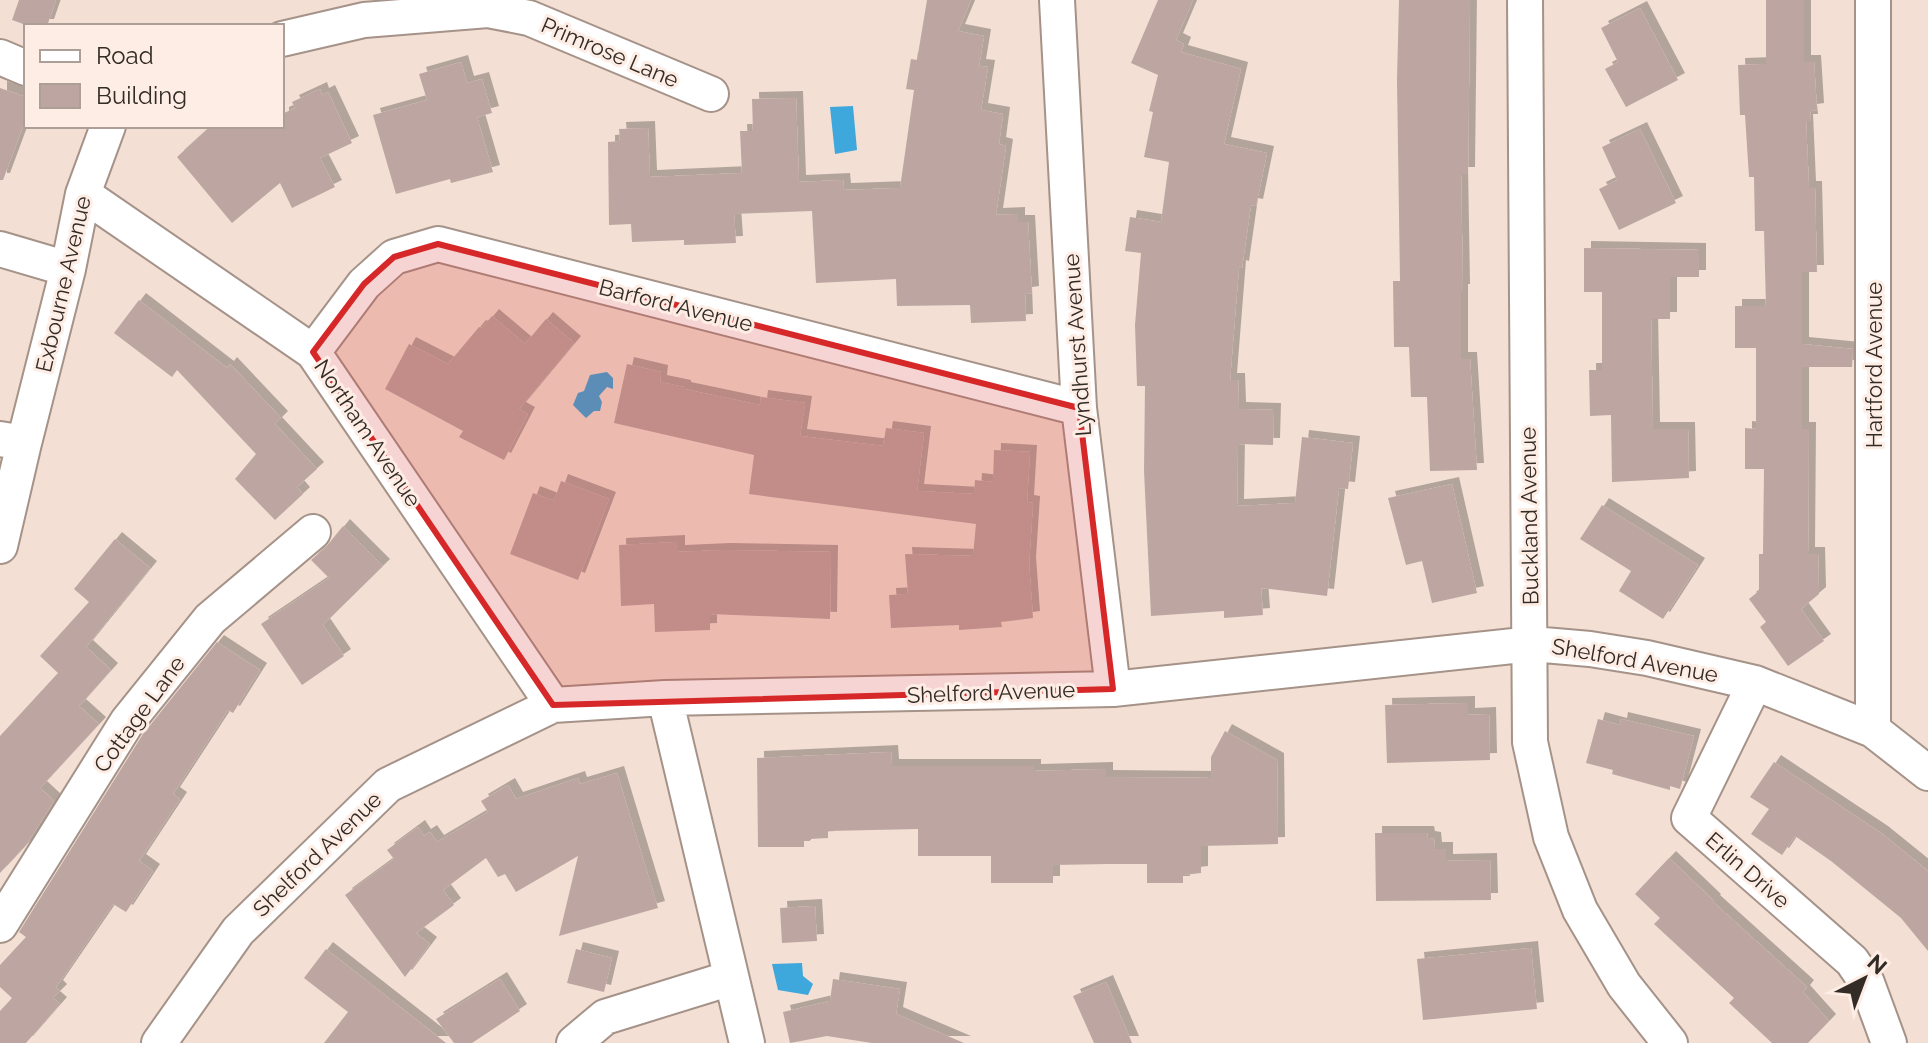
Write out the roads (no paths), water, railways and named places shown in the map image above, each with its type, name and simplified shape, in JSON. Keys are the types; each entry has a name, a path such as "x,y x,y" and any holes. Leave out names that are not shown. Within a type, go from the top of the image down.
{"street":[{"name":"Lyndhurst Avenue","path":"1057,0 1079,408 1113,689"},
{"name":"Buckland Avenue","path":"1525,0 1532,644 1530,742 1551,837 1587,923 1624,985 1670,1043"},
{"name":"Hartford Avenue","path":"1873,0 1873,730"},
{"path":"284,38 366,10"},
{"name":"Primrose Lane","path":"366,10 488,10 529,18 711,94"},
{"path":"0,57 24,67"},
{"name":"Exbourne Avenue","path":"0,546 12,441 68,269 83,194 107,128"},
{"name":"Northam Avenue","path":"83,194 313,352 553,705"},
{"name":"Barford Avenue","path":"313,352 364,284 394,257 438,244 1079,408"},
{"path":"0,249 68,269"},
{"name":"Cottage Lane","path":"0,925 127,722 210,619 313,532"},
{"name":"Shelford Avenue","path":"159,1043 238,931 388,785 553,705 665,698 1113,689 1532,644 1647,658 1755,683 1873,730 1928,773"},
{"name":"Erlin Drive","path":"1755,683 1689,818 1852,961 1867,983 1889,1043"},
{"path":"665,698 747,1043"},
{"path":"574,1043 605,1017 731,978"}],"water":[{"path":"853,106 857,150 835,154 830,107"},
{"path":"607,372 613,378 613,389 607,387 599,396 602,402 600,411 594,411 586,418 573,405 578,393 584,391 590,375"},
{"path":"802,963 803,976 813,984 808,995 778,990 772,964"}]}
